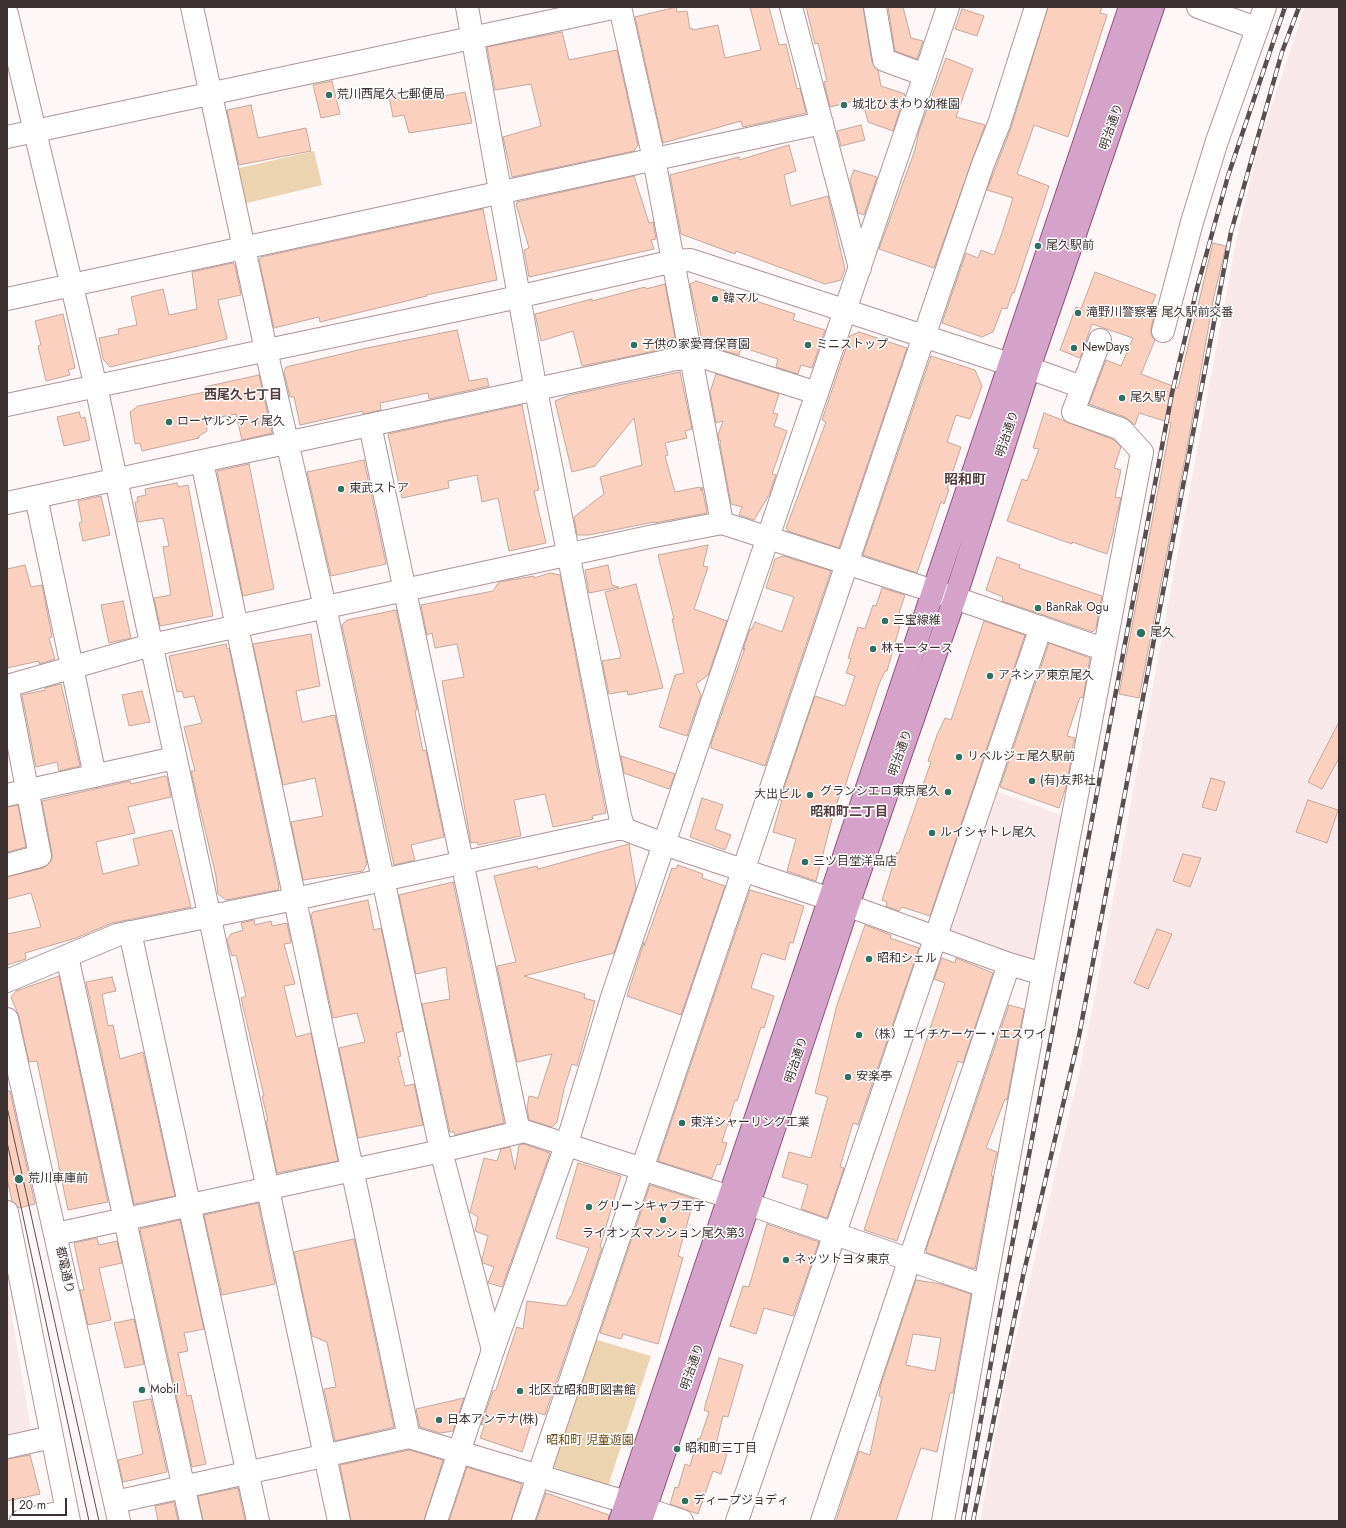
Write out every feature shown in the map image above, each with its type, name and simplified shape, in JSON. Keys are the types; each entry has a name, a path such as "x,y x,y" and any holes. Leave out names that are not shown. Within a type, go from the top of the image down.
{"main road":[{"name":"明治通り","path":"839,902 955,598 1019,366 1130,7"},
{"name":"明治通り","path":"633,1513 839,902 934,591 1152,7"}],"street":[{"path":"192,7 266,350 325,607 441,1151 493,1350"},
{"path":"467,7 518,296 620,816 624,829"},
{"path":"7,137 617,7"},
{"path":"620,7 654,159 722,523"},
{"path":"791,7 860,268"},
{"path":"875,7 884,60 925,75"},
{"path":"436,1521 460,1453 493,1350 566,1143 664,844 769,539 845,309 948,7"},
{"path":"523,1521 924,336 983,164 999,124 1036,7"},
{"path":"1198,7 1256,28"},
{"path":"1164,331 1192,222 1217,141 1256,28 1265,7"},
{"path":"7,14 96,386 339,1521"},
{"path":"7,299 822,123"},
{"path":"7,405 518,296 674,261 690,260 1082,387"},
{"path":"943,1521 1103,649 1142,452 1121,429 1073,412 1100,340"},
{"path":"7,503 370,425 535,385 676,359 703,357 817,393"},
{"path":"370,425 519,1132"},
{"path":"202,462 409,1437"},
{"path":"36,497 95,776"},
{"path":"7,865 40,856 17,793 7,686 151,645 569,554 722,523 934,591 1103,649"},
{"path":"737,1521 833,1234 1041,627"},
{"path":"17,793 175,758"},
{"path":"7,981 117,935 295,899 617,829 624,829 664,844 839,902 1009,964 1043,974"},
{"path":"130,932 258,1521"},
{"path":"67,956 126,1219 191,1521"},
{"path":"822,1521 911,1260 1009,964"},
{"name":"都電通り","path":"7,1019 117,1511"},
{"path":"56,1234 441,1151 524,1130 642,1170 739,1200 985,1286"},
{"path":"7,1212 68,1516 21,1521"},
{"path":"7,1447 52,1437"},
{"path":"117,1511 183,1487 409,1437 539,1475 633,1513 682,1521"}],"shaded area":[{"path":"1305,7 1339,7 1339,1521 980,1521 1007,1375 1078,1078 1096,990 1237,237 1260,140"},
{"path":"993,790 1064,816 1037,956 1030,959 945,930"},
{"path":"7,1287 32,1435 7,1440"}],"green space":[{"path":"314,151 322,185 243,204 235,169"},
{"name":"昭和町 児童遊園","path":"594,1339 651,1356 608,1486 553,1467 549,1457"}],"building":[{"path":"676,7 677,12 687,11 690,29 692,28 693,30 718,25 725,58 761,50 750,7 769,7 779,45 786,44 797,89 800,88 806,113 743,127 741,121 663,143 635,17"},
{"path":"806,7 863,7 872,62 878,70 881,86 905,94 893,131 868,122 862,99 830,107 824,82 827,81 818,43 815,44"},
{"path":"888,7 903,7 911,38 923,41 917,59 895,51"},
{"path":"1048,7 1102,7 1100,13 1107,15 1068,137 1034,125 1017,174 1049,186 1014,293 1012,293 1007,309 1002,308 993,332 982,337 942,323 966,253 978,258 981,250 994,255 1002,233 1013,198 987,190 1011,128"},
{"path":"962,9 984,16 977,36 955,29"},
{"path":"562,32 569,60 617,50 638,145 634,151 512,177 503,137 541,126 531,84 495,90 487,47"},
{"path":"946,58 973,69 956,117 985,125 934,268 879,249 915,150 919,131"},
{"path":"332,81 340,114 321,118 313,85"},
{"path":"425,89 427,99 465,92 472,123 409,133 404,115 393,117 389,96"},
{"path":"251,105 258,138 306,128 311,151 239,165 227,110"},
{"path":"861,125 865,140 841,146 837,131"},
{"path":"789,145 796,171 784,175 791,206 828,196 845,269 841,280 825,284 736,251 735,254 681,234 670,175 739,157 739,160"},
{"path":"854,170 877,177 864,215 858,213 850,180"},
{"path":"634,176 649,223 653,222 656,239 651,240 654,249 529,277 524,250 529,248 516,204 517,202"},
{"path":"483,209 497,280 426,295 427,296 320,322 319,317 274,328 259,260 261,257"},
{"path":"1213,243 1226,246 1214,296 1190,432 1139,698 1119,694 1171,423 1139,413 1135,425 1125,417 1089,404 1106,360 1121,366 1133,338 1092,324 1080,358 1060,350 1076,307 1081,309 1095,272 1156,295 1151,306 1156,308 1151,328 1151,335 1155,340 1141,374 1178,388"},
{"path":"233,263 235,265 241,295 218,300 227,339 110,367 103,359 99,338 119,334 118,329 137,325 131,297 163,289 169,315 197,309 192,272"},
{"path":"696,281 795,314 793,320 825,330 812,368 801,365 798,374 776,367 778,359 741,347 739,355 703,345 690,284"},
{"path":"665,284 675,337 665,340 666,345 660,347 660,350 582,366 573,331 541,341 535,314 592,299 592,301 645,287 646,289"},
{"path":"63,314 75,368 68,370 70,375 46,381 38,346 41,345 35,321"},
{"path":"457,330 469,381 487,378 489,386 429,399 428,393 380,403 381,410 363,414 363,411 300,425 294,397 290,397 284,372 286,367 367,348"},
{"path":"859,332 907,348 839,548 788,531 786,528 826,422 822,420 850,336"},
{"path":"931,356 975,370 982,386 970,419 956,415 947,442 961,447 947,489 949,489 944,504 941,502 917,573 863,555"},
{"path":"680,372 692,429 685,431 687,438 665,443 668,455 665,456 675,492 700,487 701,491 702,487 707,513 589,535 577,535 574,517 604,494 600,477 642,465 634,418 595,466 572,472 555,401 570,395"},
{"path":"716,374 779,394 773,413 778,414 774,426 787,431 772,474 776,475 769,495 754,520 739,515 742,507 731,504 720,444 721,441 719,440 718,435 723,421 716,423 710,392"},
{"path":"259,375 272,433 242,440 236,414 206,420 207,431 199,436 199,438 142,451 140,443 135,444 130,412 138,406 205,392 204,387"},
{"path":"522,405 539,490 534,491 546,543 509,551 498,498 482,502 477,475 448,481 449,488 402,498 388,434"},
{"path":"79,412 81,418 85,417 90,440 64,446 57,417"},
{"path":"1044,413 1114,440 1121,447 1114,468 1121,470 1115,497 1121,498 1107,554 1072,542 1072,544 1007,521 1022,479 1027,481 1039,449 1033,448"},
{"path":"364,460 386,564 331,576 307,472"},
{"path":"249,464 274,589 243,596 217,471"},
{"path":"177,483 178,487 188,485 213,616 160,626 154,598 171,595 163,547 169,546 163,518 138,522 135,502 138,502 137,497 146,495 145,489"},
{"path":"101,496 110,535 83,541 79,523 82,522 78,501"},
{"path":"708,545 703,566 708,567 694,609 727,621 708,675 696,684 701,695 687,736 659,727 675,675 684,673 672,619 674,619 658,555"},
{"path":"783,556 831,571 765,766 711,748 711,744 745,648 743,650 750,629 752,629 755,622 782,632 794,597 766,588 775,559"},
{"path":"997,557 1020,565 1019,568 1102,596 1096,628 1093,632 1002,601 1003,597 986,590"},
{"path":"25,565 31,587 42,585 52,637 49,638 55,659 39,664 39,661 7,668 7,569"},
{"path":"608,565 612,585 619,587 589,593 585,570"},
{"path":"550,573 560,575 606,813 592,816 593,819 553,827 545,794 514,800 521,836 478,845 477,842 471,843 442,681 464,677 457,644 435,648 432,633 427,635 421,605 493,591 499,582 534,576 534,578"},
{"path":"636,584 663,688 628,695 627,691 609,694 602,661 620,658 621,656 605,592"},
{"path":"882,588 905,595 899,613 903,615 887,671 885,671 879,684 844,789 842,788 833,815 816,881 787,871 796,839 773,832 782,800 780,800 815,696 845,706 855,676 846,673 851,659 848,658 858,627 865,629 873,605 876,606"},
{"path":"123,601 131,638 109,643 101,605"},
{"path":"396,610 417,710 415,711 423,751 426,750 444,837 411,845 415,860 394,865 342,625 347,620"},
{"path":"984,621 1025,635 930,916 902,907 899,911 886,906 887,902 882,900 897,852 899,853 931,762 928,761 937,735 945,718 951,720"},
{"path":"311,634 320,686 296,691 302,722 335,715 367,864 363,871 303,880 291,822 323,816 315,778 283,785 253,644"},
{"path":"1049,643 1090,658 1083,698 1080,697 1067,736 1075,738 1069,760 1071,761 1066,787 1059,808 1000,787"},
{"path":"226,644 227,649 229,648 279,887 278,890 226,900 218,894 216,876 191,771 195,771 184,727 202,723 194,696 184,698 182,691 177,692 169,656"},
{"path":"61,684 80,766 59,771 57,762 36,767 22,695 45,690 45,688"},
{"path":"142,691 150,722 129,726 122,695"},
{"path":"1339,722 1339,758 1322,789 1308,782"},
{"path":"621,756 675,774 669,789 624,773"},
{"path":"165,776 167,777 171,797 128,807 135,833 96,842 103,874 139,865 133,839 172,830 191,907 112,923 76,938 25,953 26,959 7,965 7,934 41,927 31,893 7,899 7,877 43,868 52,860 42,801 130,781 131,784"},
{"path":"1211,778 1225,782 1216,811 1202,807"},
{"path":"702,798 723,805 715,829 731,835 725,850 690,837"},
{"path":"1308,800 1338,810 1327,843 1296,832"},
{"path":"18,805 26,847 7,852 7,807"},
{"path":"629,844 636,888 614,953 524,976 585,994 584,998 595,1001 577,1066 572,1064 564,1089 557,1122 552,1127 529,1120 527,1108 529,1096 538,1098 552,1054 517,1062 497,966 516,962 494,876 537,866 538,869"},
{"path":"1183,854 1201,858 1190,887 1173,881"},
{"path":"678,865 703,874 702,878 725,886 681,1015 627,996 644,942 644,946 672,868 676,869"},
{"path":"453,882 504,1123 455,1135 454,1132 450,1132 422,1004 450,999 446,967 416,974 399,895"},
{"path":"750,890 804,906 793,943 790,942 785,960 762,953 751,988 774,996 764,1028 761,1027 737,1101 735,1100 722,1142 727,1143 720,1165 717,1164 712,1178 658,1161"},
{"path":"368,900 374,930 381,928 403,1031 396,1033 401,1056 398,1057 405,1086 414,1084 423,1125 358,1138 339,1048 365,1042 357,1013 333,1018 311,915 313,912"},
{"path":"254,920 255,925 271,921 272,926 287,923 291,943 284,944 295,984 284,986 296,1037 311,1033 338,1161 277,1173 266,1121 268,1121 262,1096 264,1096 241,998 246,996 236,955 232,956 227,940 231,934 243,930 241,923"},
{"path":"865,925 891,935 890,938 919,948 858,1125 853,1123 840,1167 844,1168 827,1218 801,1209 808,1185 782,1177 789,1152 811,1158 828,1097 815,1093 837,1005"},
{"path":"1157,929 1172,934 1148,989 1134,983"},
{"path":"942,958 955,963 956,958 993,973 963,1063 958,1061 897,1241 864,1230 945,983 934,979"},
{"path":"59,976 108,1202 68,1210 37,1061 29,1062 19,1016 11,997 16,991"},
{"path":"112,977 116,991 102,994 108,1026 113,1025 120,1059 143,1052 175,1196 134,1204 86,982"},
{"path":"1009,1005 1024,1009 1007,1100 1005,1099 986,1148 997,1152 991,1176 993,1176 975,1269 927,1253 926,1250"},
{"path":"7,1091 10,1091 35,1204 19,1208 12,1201 7,1179"},
{"path":"524,1144 550,1153 502,1287 488,1283 494,1267 483,1263 482,1259 488,1236 475,1231 478,1217 470,1212 484,1158 497,1161 501,1149 510,1147 515,1170 519,1145"},
{"path":"578,1163 621,1176 600,1247 602,1248 545,1415 535,1412 522,1452 480,1438 485,1424 481,1425 493,1391 496,1390 517,1327 523,1329 527,1301 566,1306 571,1297 589,1248 556,1238"},
{"path":"650,1185 694,1199 678,1256 683,1258 658,1344 623,1334 621,1339 600,1333"},
{"path":"258,1203 275,1284 222,1295 204,1215"},
{"path":"180,1220 204,1329 184,1333 188,1351 178,1353 187,1396 191,1395 206,1464 192,1467 140,1229"},
{"name":"ネッツトヨタ東京","path":"767,1224 819,1242 793,1316 764,1308 756,1334 730,1326 743,1286 749,1287"},
{"path":"97,1238 99,1245 117,1241 122,1263 99,1268 111,1320 88,1325 80,1290 84,1290 74,1243"},
{"path":"354,1239 394,1427 335,1441 324,1389 336,1387 327,1342 312,1336 294,1252"},
{"path":"916,1280 941,1284 971,1294 953,1393 950,1393 937,1452 921,1448 896,1521 836,1521 859,1451 870,1455 882,1397 879,1396 881,1384","holes":["913,1334 941,1338 935,1371 906,1365"]},
{"path":"134,1319 144,1364 125,1368 114,1323"},
{"path":"719,1358 743,1365 728,1417 723,1416 716,1444 729,1447 721,1474 713,1471 698,1514 670,1504 675,1487 678,1488 685,1464 690,1466 698,1438 700,1439 709,1412 704,1410"},
{"name":"日本アンテナ(株)","path":"464,1398 453,1431 440,1433 420,1427 416,1409"},
{"path":"151,1399 167,1472 123,1482 118,1460 143,1454 133,1402"},
{"path":"409,1450 443,1460 424,1521 351,1521 340,1465"},
{"path":"30,1455 40,1494 7,1501 7,1459"},
{"path":"467,1467 522,1484 511,1521 449,1521"},
{"path":"238,1488 245,1521 203,1521 198,1496"},
{"path":"546,1493 609,1515 608,1521 536,1521"},
{"path":"174,1502 178,1521 158,1521 155,1506"}],"tram line":[{"path":"7,1107 99,1521"},
{"path":"7,1142 89,1521"}],"railway":[{"path":"963,1521 1007,1272 1172,393 1197,288 1228,176 1285,7"},
{"path":"973,1521 1023,1276 1079,1036 1231,232 1282,52 1299,7"}],"place":[{"name":"荒川西尾久七郵便局","path":"329,95"},
{"name":"城北ひまわり幼稚園","path":"844,105"},
{"name":"尾久駅前","path":"1038,246"},
{"name":"韓マル","path":"715,299"},
{"name":"滝野川警察署 尾久駅前交番","path":"1078,313"},
{"name":"子供の家愛育保育園","path":"634,345"},
{"name":"ミニストップ","path":"808,345"},
{"name":"NewDays","path":"1074,348"},
{"name":"尾久駅","path":"1122,398"},
{"name":"ローヤルシティ尾久","path":"169,422"},
{"name":"東武ストア","path":"341,489"},
{"name":"BanRak Ogu","path":"1038,608"},
{"name":"三宝線維","path":"885,621"},
{"name":"尾久","path":"1141,633"},
{"name":"林モータース","path":"873,649"},
{"name":"アネシア東京尾久","path":"990,676"},
{"name":"リベルジェ尾久駅前","path":"959,757"},
{"name":"(有)友邦社","path":"1032,781"},
{"name":"グランシエロ東京尾久","path":"948,792"},
{"name":"大出ビル","path":"810,795"},
{"name":"ルイシャトレ尾久","path":"932,833"},
{"name":"三ツ目堂洋品店","path":"805,862"},
{"name":"昭和シェル","path":"869,959"},
{"name":"（株）エイチケーケー・エスワイ","path":"859,1035"},
{"name":"安楽亭","path":"848,1077"},
{"name":"東洋シャーリング工業","path":"682,1123"},
{"name":"荒川車庫前","path":"19,1179"},
{"name":"グリーンキャブ王子","path":"589,1207"},
{"name":"ライオンズマンション尾久第3","path":"663,1220"},
{"name":"ネッツトヨタ東京","path":"786,1260"},
{"name":"Mobil","path":"142,1390"},
{"name":"北区立昭和町図書館","path":"520,1391"},
{"name":"日本アンテナ(株)","path":"439,1420"},
{"name":"昭和町三丁目","path":"677,1449"},
{"name":"ディープジョディ","path":"685,1501"}],"district":[{"name":"西尾久七丁目","path":"243,396"},
{"name":"昭和町","path":"965,481"},
{"name":"昭和町二丁目","path":"849,813"}]}
